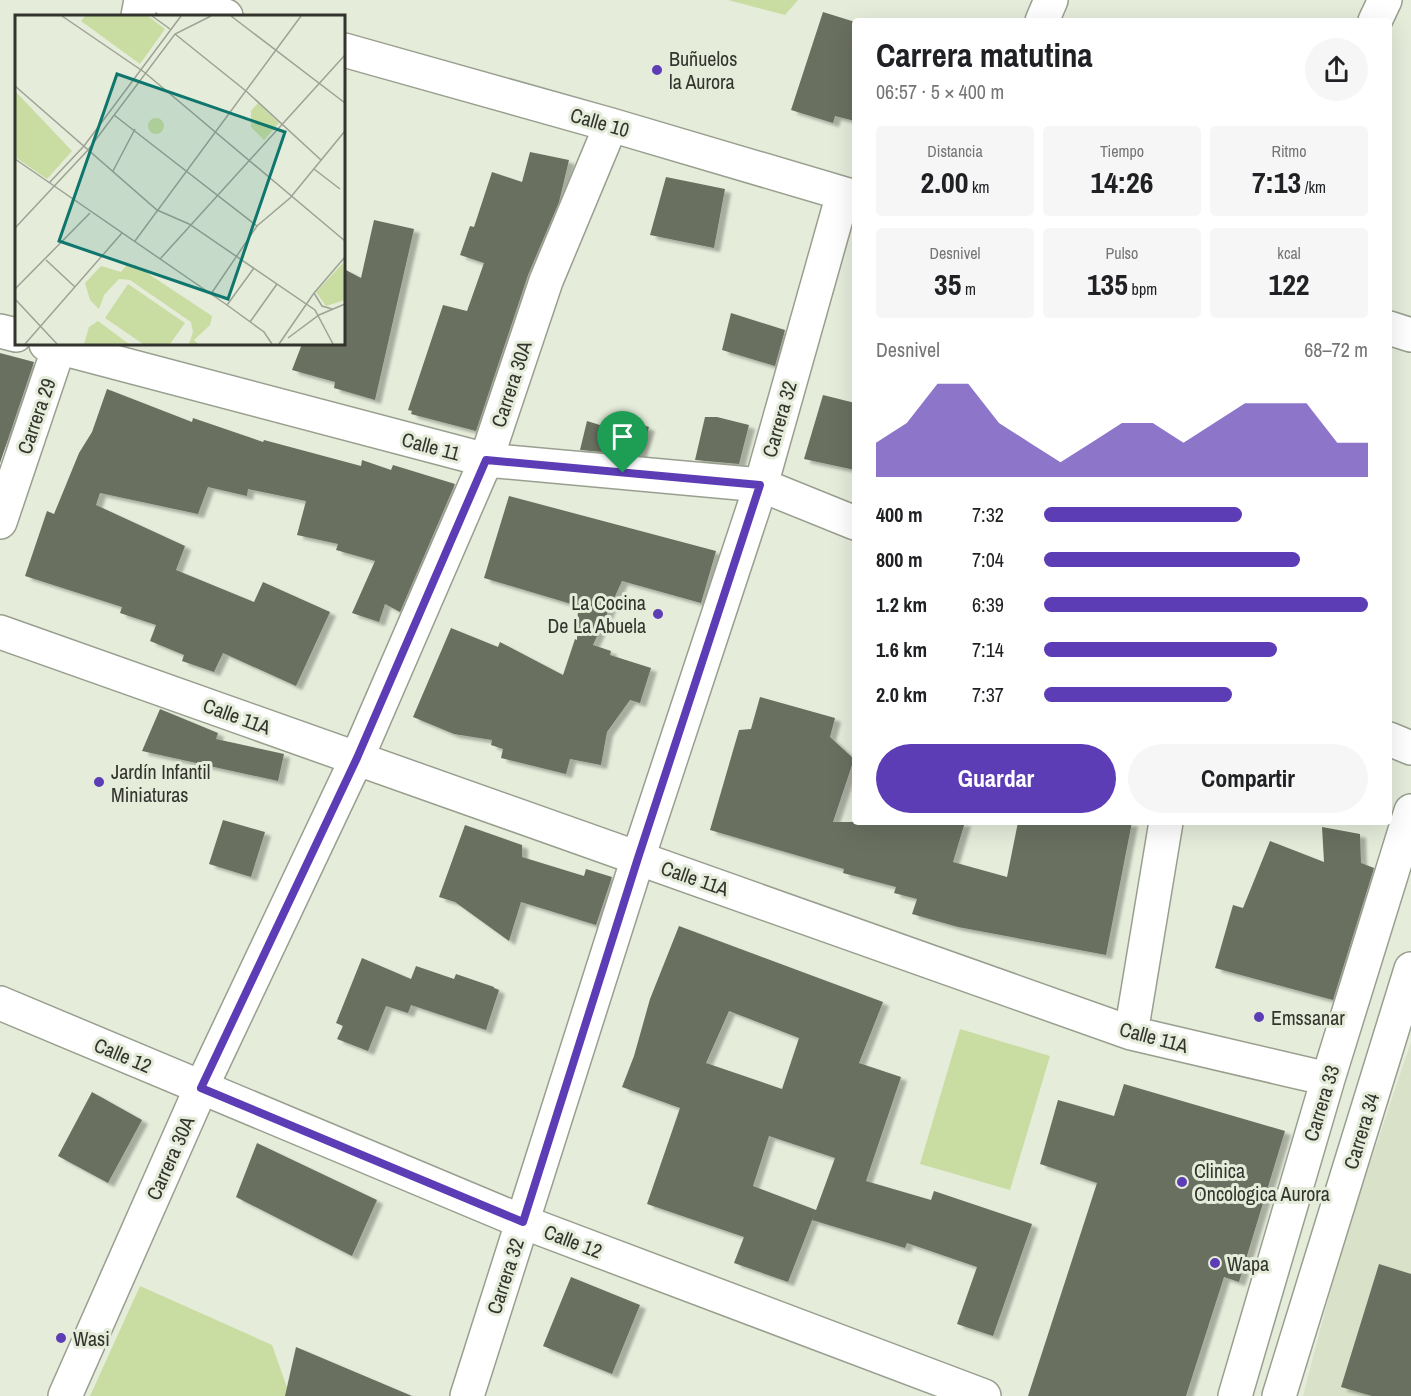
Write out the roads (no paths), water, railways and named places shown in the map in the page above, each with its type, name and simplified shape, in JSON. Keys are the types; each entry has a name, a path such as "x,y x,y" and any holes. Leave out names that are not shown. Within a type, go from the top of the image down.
{"street":[{"path":"138,15 141,0"},
{"path":"167,0 222,15"},
{"path":"1043,18 1051,0"},
{"path":"1377,18 1385,0"},
{"name":"Calle 10","path":"345,50 612,125 849,196"},
{"name":"Carrera 30A","path":"65,1396 201,1088 357,758 486,460 546,281 612,125"},
{"name":"Carrera 32","path":"467,1396 638,858 760,485 849,196"},
{"path":"1392,329 1411,335"},
{"path":"0,331 15,335"},
{"name":"Calle 11","path":"55,345 486,460 760,485 852,522"},
{"name":"Carrera 29","path":"0,522 55,345"},
{"name":"Calle 11A","path":"0,632 1131,1033 1328,1079"},
{"path":"1392,740 1411,748"},
{"name":"Carrera 33","path":"1235,1396 1328,1079 1411,812"},
{"path":"1131,1033 1166,825"},
{"name":"Carrera 34","path":"1279,1396 1411,969"},
{"name":"Calle 12","path":"0,1004 523,1222 984,1396"}],"place":[{"name":"Buñuelos la Aurora","path":"657,70"},
{"name":"La Cocina De La Abuela","path":"658,614"},
{"name":"Jardín Infantil Miniaturas","path":"99,782"},
{"name":"Emssanar","path":"1259,1017"},
{"name":"Clinica Oncologica Aurora","path":"1182,1182"},
{"name":"Wapa","path":"1215,1263"},
{"name":"Wasi","path":"61,1338"}]}
